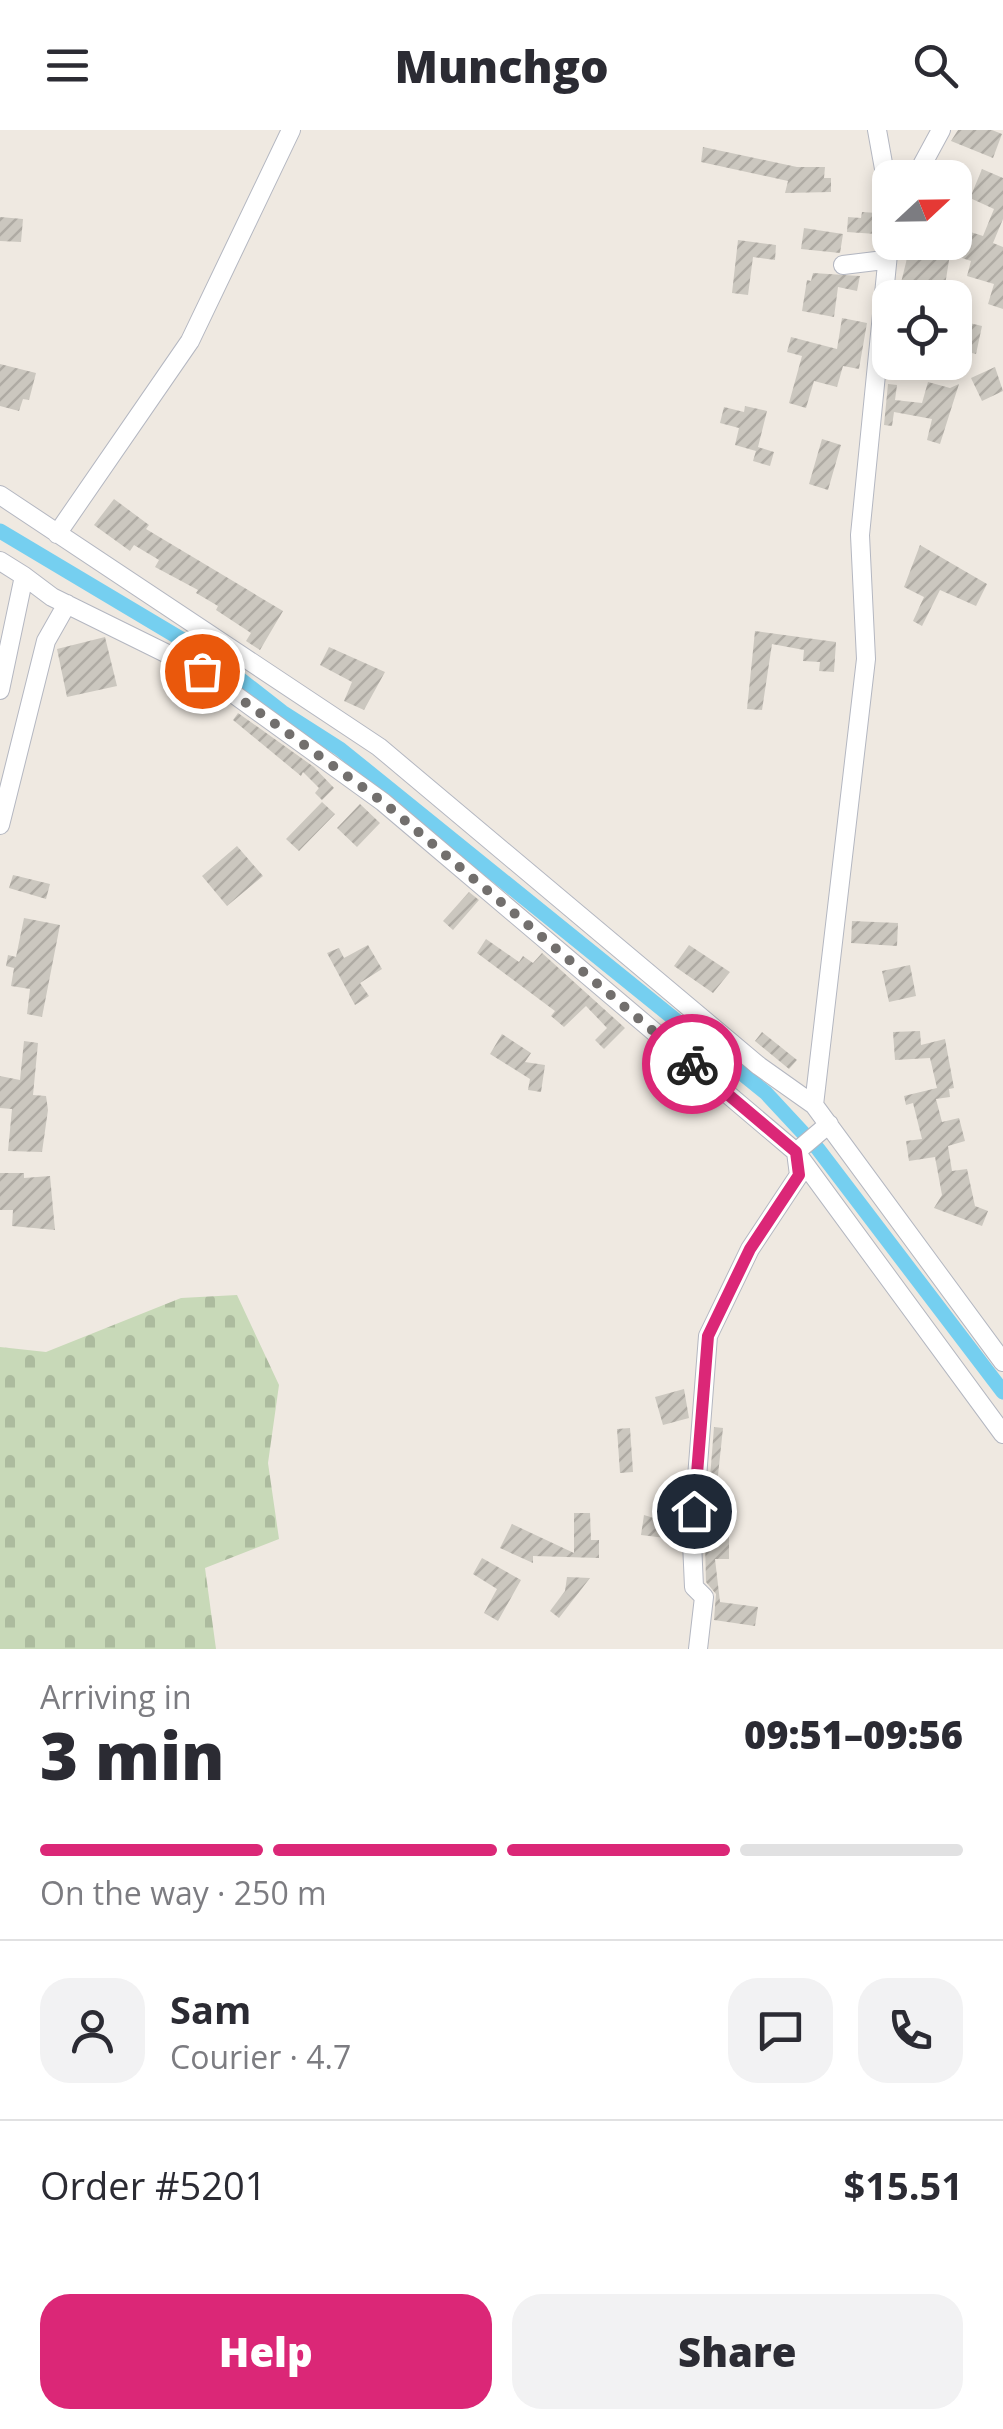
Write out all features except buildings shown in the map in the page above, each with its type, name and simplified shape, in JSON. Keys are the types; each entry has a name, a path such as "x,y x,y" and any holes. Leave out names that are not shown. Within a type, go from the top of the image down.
{"street":[{"path":"57,534 190,341 291,130"},
{"path":"876,130 882,160"},
{"path":"925,160 941,130"},
{"path":"814,1105 866,659 860,535 884,260 843,265"},
{"path":"0,495 379,747 758,1066 814,1105 1003,1362"},
{"path":"0,561 67,604 202,671 383,802 796,1152 1003,1434"},
{"path":"0,690 24,576"},
{"path":"0,825 46,641 67,604"},
{"path":"796,1152 829,1124"},
{"path":"698,1649 704,1596 694,1587 692,1542 708,1336 750,1249 799,1175 796,1152"}],"green space":[{"path":"237,1295 279,1385 268,1463 279,1539 205,1568 216,1649 0,1649 0,1347 46,1352 181,1298"}],"waterway":[{"path":"0,531 213,658 282,712 340,749 766,1093 818,1149 1003,1392"}],"way so far":[{"path":"202,671 383,802 692,1064"}],"route":[{"path":"692,1064 796,1152 799,1175 750,1249 708,1336 694,1511"}]}
